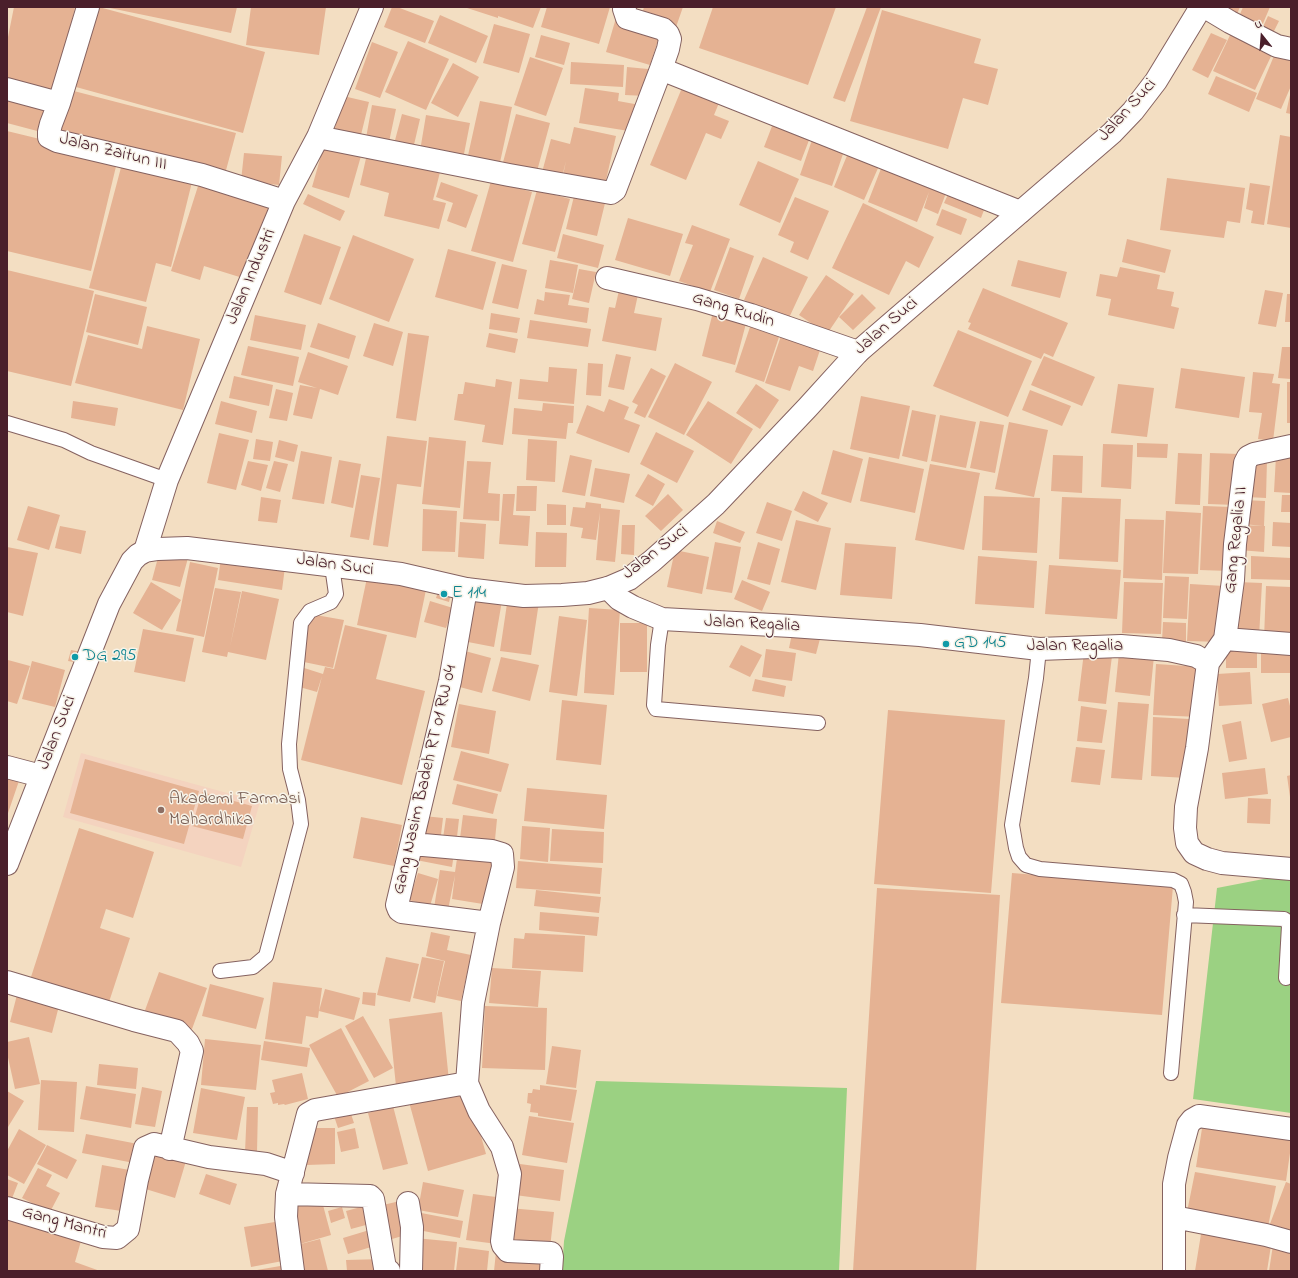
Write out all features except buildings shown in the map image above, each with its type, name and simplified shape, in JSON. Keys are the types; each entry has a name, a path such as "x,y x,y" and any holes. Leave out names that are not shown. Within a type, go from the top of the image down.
{"street":[{"name":"Jalan Zaitun III","path":"88,7 59,103 48,132 49,137 202,175 284,201"},
{"name":"Jalan Industri","path":"145,552 167,480 284,201 318,137 372,7"},
{"path":"318,137 509,175 611,193 615,190 661,69 670,39 668,34 663,29 627,18 624,7"},
{"name":"Jalan Suci","path":"7,864 109,604 132,561 138,554 158,549 187,548 401,574 466,589 531,596 588,593 608,588 629,579 652,561 716,504 858,352 1112,133 1133,112 1156,81 1201,7"},
{"path":"1205,7 1230,22 1277,46 1291,49"},
{"path":"661,69 1020,212"},
{"path":"7,89 59,103"},
{"name":"Gang Rudin","path":"607,278 697,299 751,315 858,352"},
{"name":"Gang Regalia II","path":"1208,663 1225,639 1233,580 1235,544 1245,463 1248,457 1254,454 1291,446"},
{"name":"Jalan Regalia","path":"608,588 619,599 633,608 662,620 791,626 920,635 1039,649 1121,646 1169,650 1196,656 1208,663"},
{"name":"Gang Nasim Badeh RT 01 RW 04","path":"466,589 450,681 397,905 399,910 402,912 490,923"},
{"path":"1225,639 1291,644"},
{"path":"1208,663 1197,748 1186,807 1185,828 1187,843 1194,853 1207,859 1222,863 1291,869"},
{"path":"7,768 41,776"},
{"path":"412,844 492,851 502,854 503,867 473,1003 467,1084 479,1111 502,1147 510,1174 502,1241 503,1246 508,1251 551,1253 551,1271"},
{"path":"7,982 134,1020 177,1030 188,1043 192,1051 170,1149 209,1157 266,1164 293,1173"},
{"path":"293,1271 286,1217 287,1194 308,1114 315,1110 467,1084"},
{"path":"1174,1271 1174,1184 1188,1124 1200,1116 1291,1129"},
{"name":"Gang Mantri","path":"7,1208 103,1237 117,1238 128,1229 137,1180 145,1148 154,1144 170,1149"},
{"path":"287,1194 370,1196 373,1198 385,1268 390,1271"},
{"path":"408,1203 412,1227 411,1271"},
{"path":"1174,1217 1266,1235 1291,1242"}],"lane":[{"path":"7,422 64,440 91,453 167,480"},
{"path":"220,971 253,967 266,956 301,824 298,800 290,770 289,744 301,623 310,611 330,602 336,594 332,566"},
{"path":"662,620 657,653 654,705 656,709 818,723"},
{"path":"1039,649 1036,678 1012,825 1013,836 1019,857 1026,865 1040,869 1173,880 1181,884 1186,902 1170,1073"},
{"path":"1184,915 1284,919 1287,921 1289,926 1286,978"}],"shaded area":[{"name":"Akademi Farmasi Mahardhika","path":"81,753 260,802 241,867 63,817"}],"green space":[{"path":"1279,876 1291,876 1291,1113 1193,1099 1217,888"},
{"path":"596,1081 847,1088 839,1271 562,1271 564,1241"}],"place":[{"name":"E 114","path":"444,594"},
{"name":"GD 145","path":"946,644"},
{"name":"DG 295","path":"75,657"},
{"name":"Akademi Farmasi Mahardhika","path":"161,810"}]}
